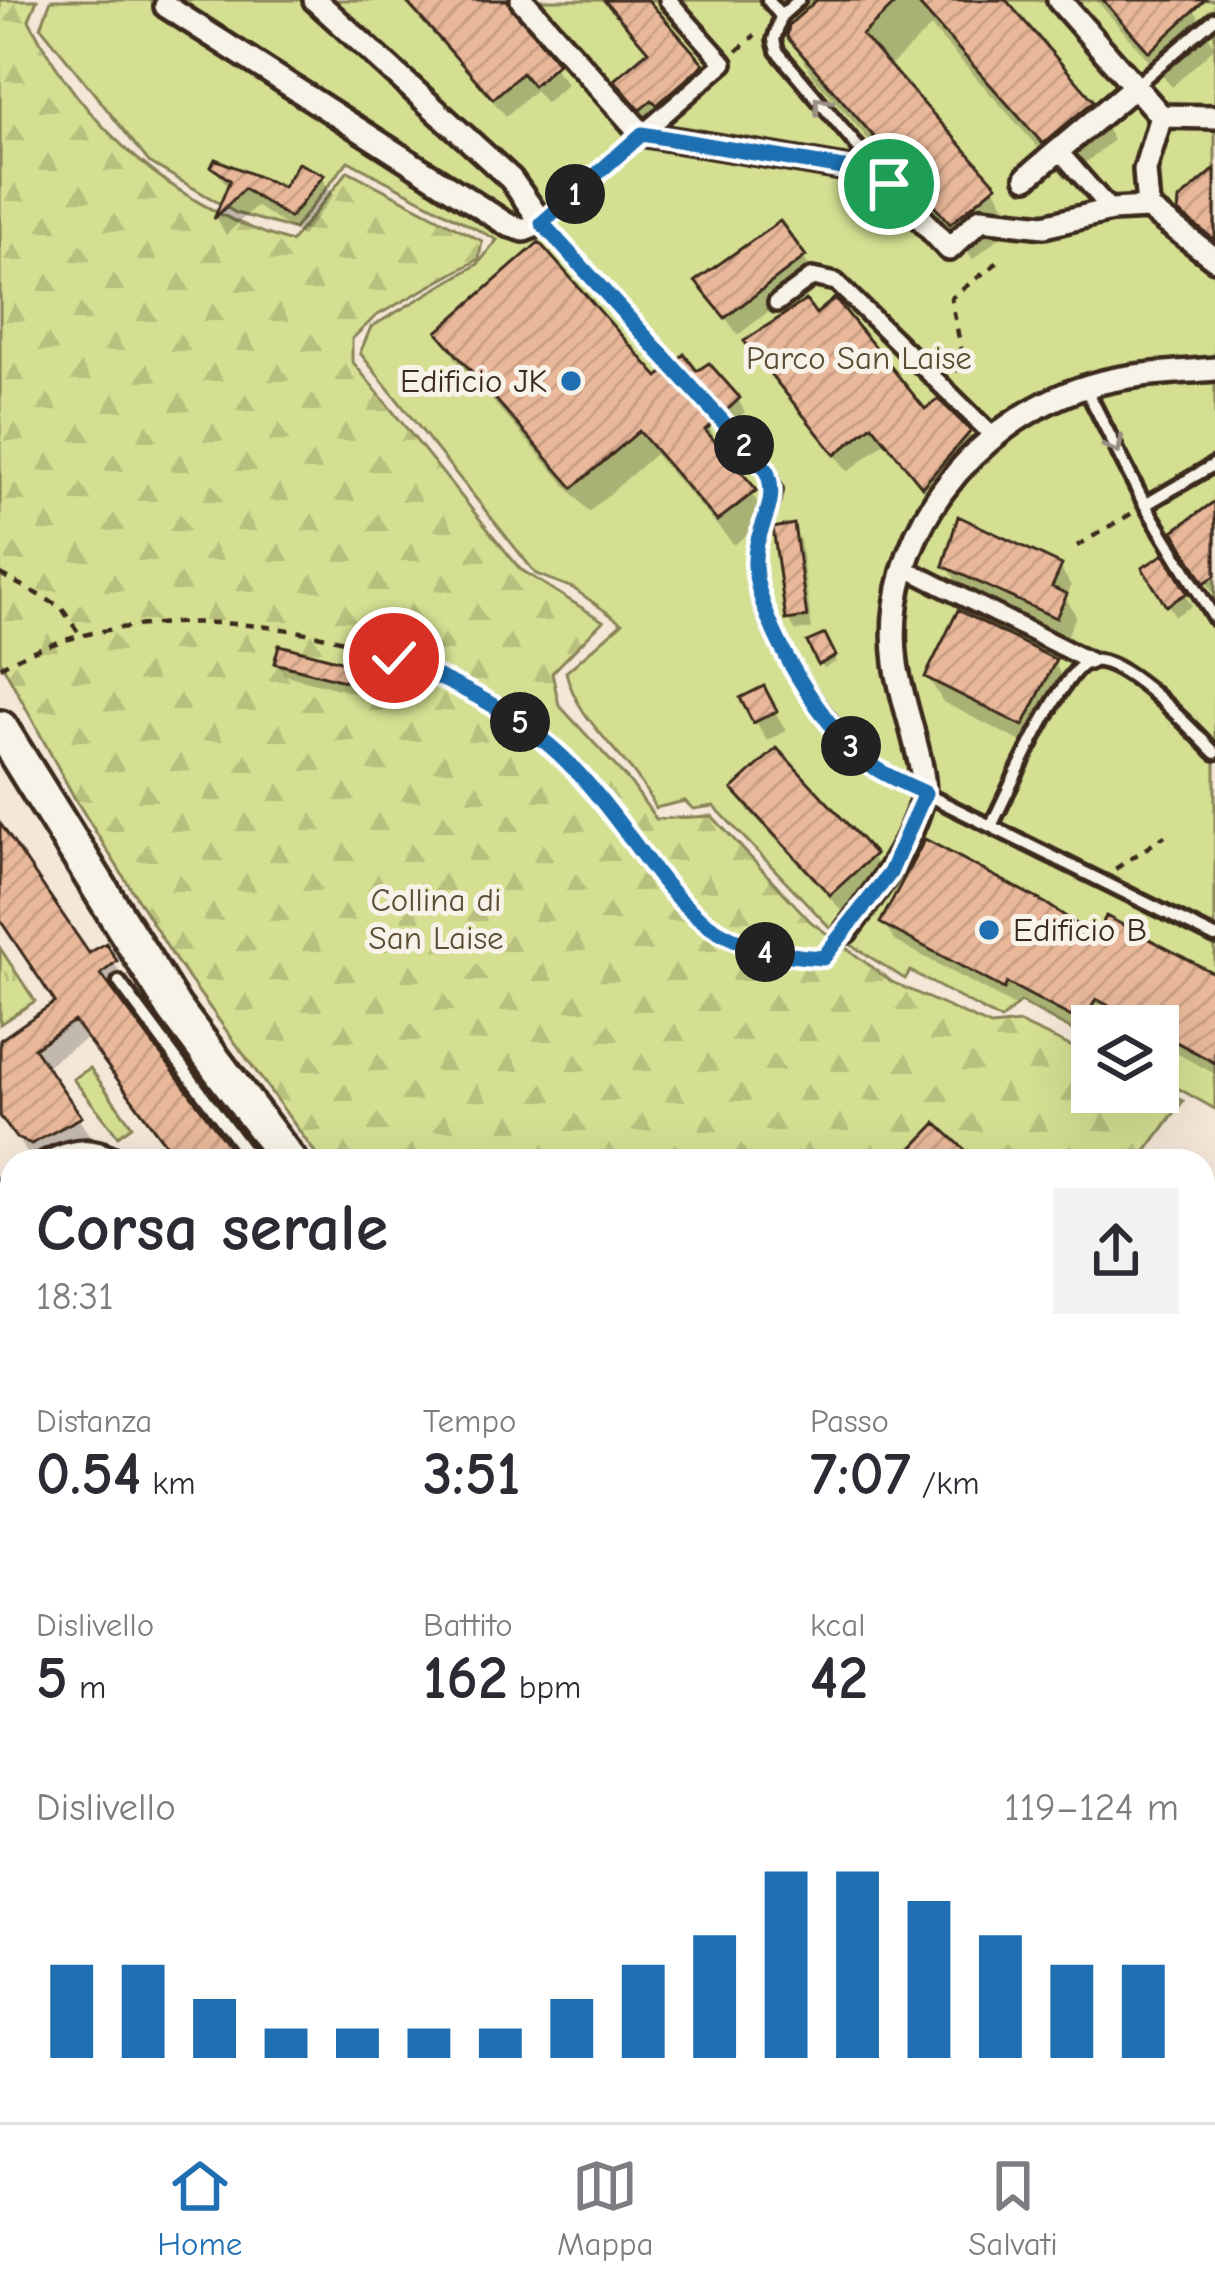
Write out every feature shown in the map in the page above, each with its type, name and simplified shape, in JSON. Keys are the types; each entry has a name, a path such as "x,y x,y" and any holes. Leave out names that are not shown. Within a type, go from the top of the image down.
{"main road":[{"path":"0,728 175,1008 280,1149"}],"street":[{"path":"166,5 508,225 524,230 542,223 512,179 315,0"},
{"path":"522,0 642,134 855,170 889,184 949,249 982,219 1044,226 1111,210 1148,208 1215,259"},
{"path":"642,134 724,63 668,0"},
{"path":"1059,0 1161,116 1215,117"},
{"path":"1027,177 1135,86"},
{"path":"1148,208 1145,170 1161,116"},
{"path":"1060,152 1111,210"},
{"path":"777,303 812,277 836,282 992,436"},
{"path":"846,931 890,873 925,793 896,663 894,618 905,568 937,497 992,436 1085,387 1135,375 1215,369"},
{"path":"905,568 1089,661"}],"lane":[{"path":"768,0 781,16"},
{"path":"799,0 781,16 774,40 777,51 889,184"},
{"path":"1135,86 1215,18"},
{"path":"542,223 766,469 775,490 754,564 773,624 824,717 848,744 874,768 1215,937"},
{"path":"1085,387 1145,505 1215,619"},
{"path":"1145,505 1215,464"},
{"path":"991,826 1057,699 1076,670 1089,661 1123,671 1215,753"},
{"path":"119,982 243,1149"},
{"path":"63,1149 90,1145 99,1149"}],"path":[{"path":"542,223 642,134"},
{"path":"942,384 962,355 951,298 1002,259"},
{"path":"1077,547 1145,505"},
{"path":"0,574 62,607 80,635"},
{"path":"0,667 80,635 117,626 263,627 315,633 466,687 531,729 578,773 688,910 720,937 778,956 823,958 846,931"},
{"path":"1100,879 1165,836"}],"green space":[{"name":"Collina di San Laise","path":"0,0 37,0 29,20 77,96 137,159 209,208 291,242 348,171 482,241 479,259 376,316 352,339 352,361 520,569 603,621 552,673 559,705 630,782 656,819 712,816 811,922 892,982 991,1026 1020,1023 1071,1046 1071,1113 1174,1113 1148,1149 964,1149 936,1123 913,1149 312,1149 176,961 74,797 0,660","holes":["280,645 355,665 352,682 275,664"]},
{"name":"Parco San Laise","path":"51,0 1215,0 1215,1109 1179,1089 1179,1005 1071,1005 1071,1030 1020,1002 1001,1020 910,971 905,979 840,938 714,806 693,809 685,801 655,808 633,772 582,709 566,672 622,623 573,588 536,574 360,353 371,327 478,264 497,240 348,161 294,229 236,213 149,162 41,27"},
{"path":"0,948 35,1001 0,1024"},
{"path":"90,1068 132,1126 118,1136 73,1079"}],"building":[{"path":"405,0 507,0 558,63 533,86 522,73 493,99"},
{"path":"604,0 648,0 704,64 657,105 652,100 640,110 614,80 648,51"},
{"path":"817,0 899,0 862,35 997,185 950,224 787,37 789,25"},
{"path":"915,0 1006,0 1094,101 1043,144"},
{"path":"1103,0 1205,0 1149,52"},
{"path":"215,159 283,187 298,163 324,175 290,218 244,189 214,219 230,180 211,167"},
{"path":"1215,169 1215,240 1178,212 1179,200"},
{"path":"780,221 806,256 725,318 695,281"},
{"name":"Edificio JK","path":"539,242 658,377 664,372 712,424 705,430 757,490 717,521 639,431 573,488 437,332"},
{"path":"835,298 925,409 938,399 971,431 922,487 872,425 835,455 744,341 806,300 816,314"},
{"path":"684,354 697,371 709,363 740,398 726,411 679,359"},
{"path":"1215,501 1215,576 1204,583 1173,531"},
{"path":"958,516 1062,565 1052,587 1067,594 1056,618 943,566"},
{"path":"794,524 807,617 786,620 773,528"},
{"path":"1164,554 1187,593 1166,606 1142,568"},
{"path":"958,610 1056,660 1023,726 925,677"},
{"path":"825,634 836,656 818,665 807,642"},
{"path":"279,645 356,665 352,683 274,663"},
{"path":"764,686 777,711 753,723 740,698"},
{"path":"777,748 875,854 830,895 732,789"},
{"path":"0,823 89,953 106,943 117,961 101,974 231,1149 169,1149 74,1021 34,1048 82,1117 31,1144 16,1138 0,1116 0,1040 55,1002 0,920"},
{"name":"Edificio B","path":"925,839 1047,904 1096,937 1106,916 1215,974 1215,1063 1179,1043 1179,1005 1107,1005 1096,999 1093,1005 1071,1005 1071,1017 1007,983 1004,989 880,923"},
{"path":"936,1123 964,1149 913,1149"}],"place":[{"name":"Edificio JK","path":"571,381"},
{"name":"Edificio B","path":"989,930"}],"route":[{"path":"394,658 466,687 531,729 578,773 688,910 720,937 778,956 823,958 890,873 925,793 874,768 848,744 824,717 773,624 754,564 775,490 766,469 542,223 642,134 855,170 889,184"}]}
